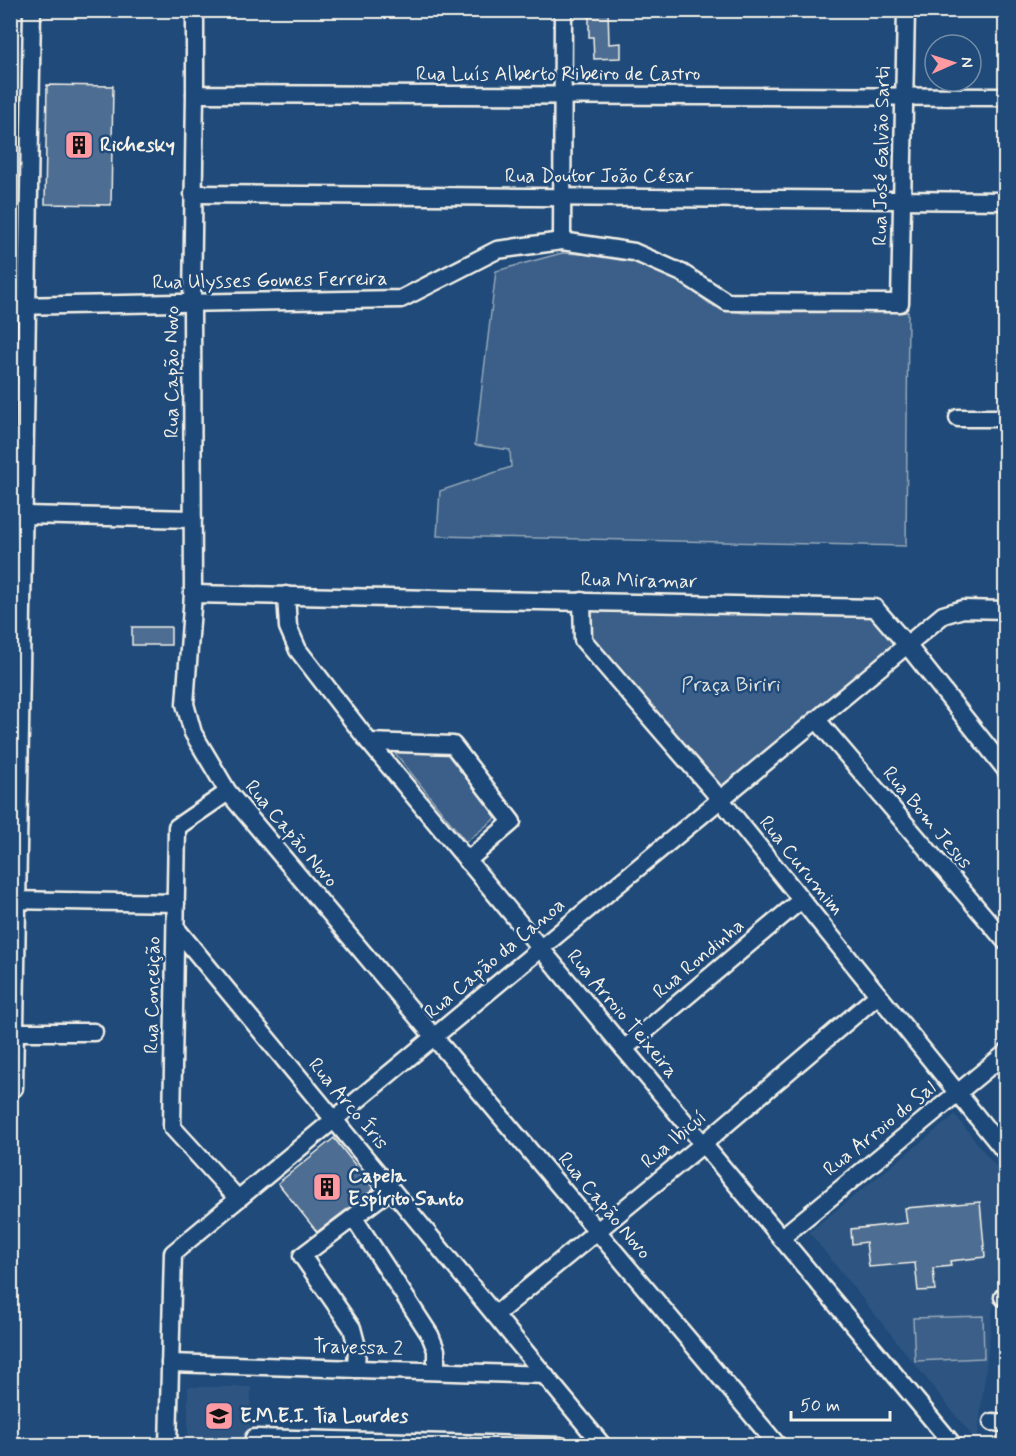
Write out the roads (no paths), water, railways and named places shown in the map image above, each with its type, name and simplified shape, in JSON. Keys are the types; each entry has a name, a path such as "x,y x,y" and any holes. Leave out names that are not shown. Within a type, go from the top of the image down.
{"street":[{"path":"14,1088 15,752 24,515 19,306 32,10"},
{"path":"195,10 195,94"},
{"path":"562,241 563,10"},
{"name":"Rua José Galvão Sarti","path":"900,303 906,10"},
{"name":"Rua Luís Alberto Ribeiro de Castro","path":"195,94 1005,97"},
{"name":"Rua Capão Novo","path":"195,94 192,304 194,594 185,704 193,732 228,792 778,1446"},
{"name":"Rua Doutor João César","path":"193,194 1005,201"},
{"name":"Rua Ulysses Gomes Ferreira","path":"19,306 401,299 497,250 562,241 634,252 682,273 727,302 900,303"},
{"path":"1005,407 958,412 1005,418"},
{"path":"24,515 193,519"},
{"name":"Rua Miramar","path":"194,594 875,608 908,645 1005,770"},
{"name":"Rua Arroio Teixeira","path":"286,595 288,627 298,650 369,742 954,1446"},
{"name":"Rua Curumim","path":"582,601 583,640 721,800 1005,1153"},
{"name":"Rua Capão da Canoa","path":"168,1446 173,1253 943,615 963,609 1005,610"},
{"name":"Rua Bom Jesus","path":"817,720 1005,942"},
{"path":"369,742 453,745 512,822 467,861"},
{"name":"Rua Conceição","path":"228,792 177,827 172,1127 238,1199"},
{"path":"14,900 176,903"},
{"name":"Rua Rondinha","path":"624,1049 801,900"},
{"name":"Rua Arco Íris","path":"176,928 603,1446"},
{"name":"Rua Ibicuí","path":"495,1315 703,1144 878,995"},
{"path":"13,1032 94,1032"},
{"name":"Rua Arroio do Sal","path":"781,1238 1005,1053"},
{"path":"356,1369 357,1347 352,1328 302,1256 391,1189"},
{"path":"354,1218 430,1335 436,1350 436,1371"},
{"name":"Travessa 2","path":"170,1363 545,1375"},
{"path":"252,1446 254,1438 561,1446"}],"place":[{"name":"Richesky","path":"79,145"},
{"name":"Capela Espírito Santo","path":"327,1187"},
{"name":"E.M.E.I. Tia Lourdes","path":"219,1416"}],"park label":[{"name":"Praça Biriri","path":"731,685"}]}
